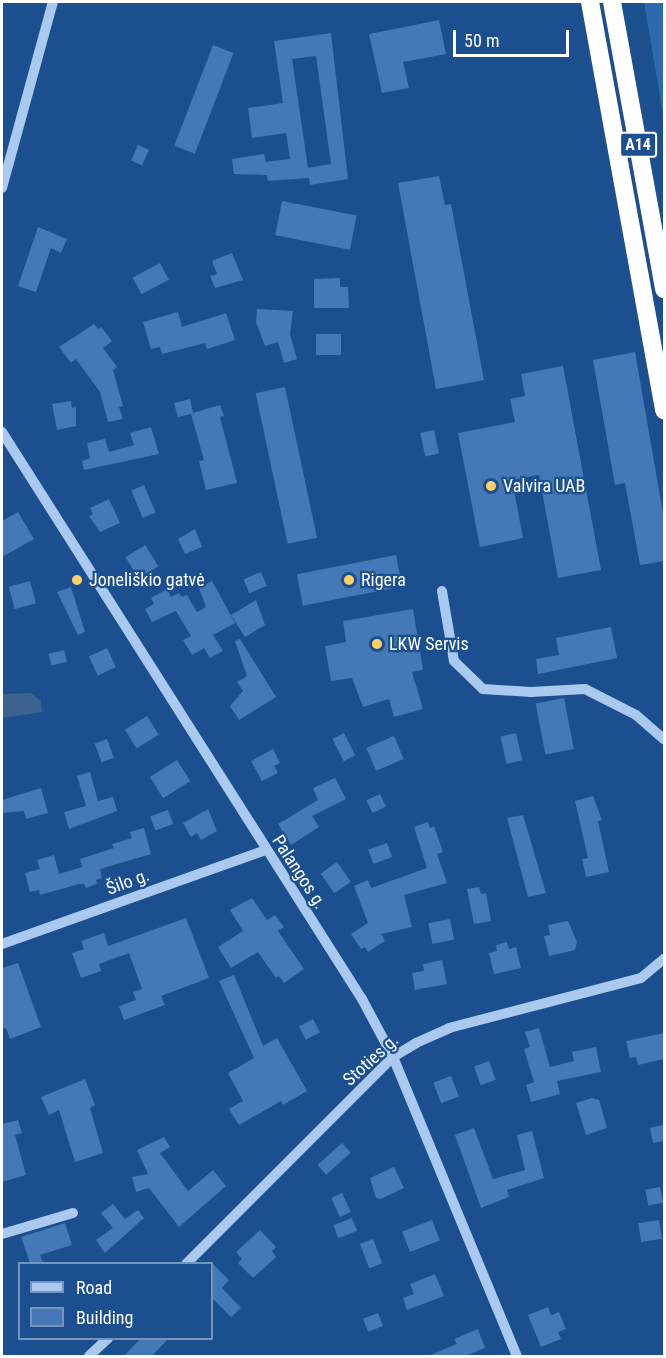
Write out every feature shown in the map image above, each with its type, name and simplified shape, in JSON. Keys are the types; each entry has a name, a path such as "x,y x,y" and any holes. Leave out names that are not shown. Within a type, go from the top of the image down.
{"highway":[{"path":"590,2 664,410"},
{"name":"A14","path":"612,2 664,288"}],"street":[{"path":"2,188 53,2"},
{"name":"Palangos g.","path":"2,432 362,999 393,1057 517,1356"},
{"path":"441,591 454,661 483,688 531,692 585,689 636,715 664,739"},
{"name":"Šilo g.","path":"2,944 266,850"},
{"name":"Stoties g.","path":"187,1262 393,1057 449,1028 641,978 664,959"},
{"path":"2,1234 73,1213"},
{"path":"89,1356 106,1340"}],"shaded area":[{"path":"644,2 664,2 664,121 653,55"},
{"path":"31,693 41,701 42,712 2,718 2,694"}],"building":[{"path":"439,20 446,54 403,62 409,88 382,93 369,34"},
{"path":"331,33 348,179 310,185 309,178 268,181 267,175 234,174 232,159 264,154 266,162 290,159 286,133 252,138 248,108 283,103 274,41","holes":["316,56 331,164 308,168 292,59"]},
{"path":"213,45 234,53 195,154 174,146"},
{"path":"138,145 149,150 142,165 131,161"},
{"path":"439,176 445,205 451,204 484,380 436,389 398,183"},
{"path":"282,201 357,216 350,250 275,235"},
{"path":"38,227 67,239 61,253 51,248 36,292 18,286"},
{"path":"232,253 243,280 215,288 210,276 217,274 212,261"},
{"path":"160,263 169,280 142,294 133,278"},
{"path":"340,278 340,287 348,287 349,308 314,308 314,279"},
{"path":"257,309 293,311 290,334 297,359 284,363 278,342 265,346 256,322"},
{"path":"178,312 182,327 226,313 235,340 207,349 205,343 162,354 160,347 151,349 143,322"},
{"path":"94,324 98,329 101,327 112,341 103,348 117,367 113,370 123,406 119,407 123,419 108,422 100,392 76,359 71,363 59,347"},
{"path":"316,334 341,334 341,355 316,355"},
{"path":"635,352 664,519 664,561 640,565 625,483 615,485 593,360"},
{"path":"563,366 601,570 558,578 539,475 512,480 523,538 480,547 458,433 515,422 510,399 525,396 521,374"},
{"path":"285,387 317,538 288,544 256,393"},
{"path":"190,399 193,413 220,405 224,416 220,417 237,483 206,490 199,461 204,460 191,414 178,417 174,403"},
{"path":"71,401 72,408 76,407 76,426 57,430 52,404"},
{"path":"151,427 159,454 84,470 82,461 90,458 87,443 105,439 109,452 134,445 130,433"},
{"path":"434,430 439,453 425,456 420,433"},
{"path":"144,485 156,513 143,518 131,490"},
{"path":"109,499 120,523 100,532 89,516 93,514 90,508"},
{"path":"18,512 34,539 2,557 2,521"},
{"path":"195,529 202,547 185,554 178,539"},
{"path":"145,545 158,566 139,578 125,557"},
{"name":"Rigera","path":"396,555 402,586 303,606 297,574"},
{"path":"261,572 267,586 249,593 244,579"},
{"path":"30,581 36,603 15,609 9,587"},
{"path":"212,581 235,623 213,635 223,651 210,658 204,648 192,655 183,640 191,636 176,611 152,622 145,609 154,604 151,598 167,589 171,597 179,593 182,597 187,595 197,612 206,607 199,588"},
{"path":"71,587 85,632 78,635 57,592"},
{"path":"256,600 265,625 245,637 231,615"},
{"name":"LKW Servis","path":"413,609 423,670 412,672 423,709 394,717 389,699 363,707 352,678 331,681 325,646 346,642 343,621"},
{"path":"611,627 617,658 538,674 536,659 559,655 556,638"},
{"path":"240,639 276,697 239,720 230,706 243,691 237,682 247,676 235,641"},
{"path":"107,648 116,667 98,675 89,656"},
{"path":"64,650 67,662 51,666 48,654"},
{"path":"564,698 574,749 545,755 536,704"},
{"path":"147,716 159,735 137,748 125,730"},
{"path":"344,733 355,755 344,761 332,739"},
{"path":"516,733 522,760 507,764 500,737"},
{"path":"394,736 404,759 376,771 366,748"},
{"path":"107,739 114,758 102,762 95,743"},
{"path":"273,749 280,763 274,766 278,773 262,781 251,761"},
{"path":"177,760 190,781 163,798 150,777"},
{"path":"90,772 98,801 113,797 117,811 69,829 64,812 86,806 77,776"},
{"path":"335,778 346,799 312,816 319,827 291,845 278,824 318,800 313,788"},
{"path":"41,788 48,813 26,819 24,811 2,813 2,800"},
{"path":"380,794 386,807 372,813 366,800"},
{"path":"593,796 602,820 598,821 609,872 586,877 582,859 588,858 575,801"},
{"path":"208,809 217,831 201,840 197,833 191,837 183,823"},
{"path":"168,810 173,824 155,831 150,816"},
{"path":"523,815 546,893 528,897 507,818"},
{"path":"428,822 430,828 434,826 443,852 437,854 447,883 404,895 412,927 381,934 385,941 368,952 365,947 361,949 351,934 368,923 354,886 368,880 371,888 427,868 414,827"},
{"path":"144,828 151,854 100,869 102,878 96,880 97,884 86,888 84,884 79,884 40,895 39,890 30,892 25,873 40,869 37,860 54,855 59,874 82,867 80,859 114,848 112,844 132,838 130,832"},
{"path":"387,843 392,857 373,864 368,850"},
{"path":"337,862 351,882 334,893 321,873"},
{"path":"479,887 481,894 486,893 491,921 474,924 467,889"},
{"path":"252,898 267,920 275,915 284,927 278,931 304,969 284,983 279,976 276,978 258,952 231,968 218,947 243,931 230,910"},
{"path":"186,918 209,978 161,996 165,1005 124,1020 119,1006 136,1000 133,992 142,989 129,953 99,964 101,971 81,978 72,953 84,949 81,941 104,933 108,946"},
{"path":"450,919 454,940 432,944 428,923"},
{"path":"568,921 577,942 575,950 549,956 544,936 550,935 548,925"},
{"path":"507,942 509,949 516,947 521,968 494,974 489,953 497,951 496,945"},
{"path":"442,960 447,984 415,990 412,973 424,971 423,964"},
{"path":"18,963 41,1027 10,1039 6,1028 2,1029 2,968"},
{"path":"234,975 263,1046 277,1038 307,1091 283,1105 281,1101 239,1125 229,1109 243,1101 228,1073 254,1058 219,981"},
{"path":"313,1019 320,1032 306,1040 299,1027"},
{"path":"539,1028 550,1067 574,1061 572,1052 596,1047 601,1072 557,1081 560,1094 531,1102 526,1085 534,1082 524,1049 530,1047 525,1032"},
{"path":"664,1033 664,1059 638,1065 636,1057 630,1058 626,1041"},
{"path":"489,1061 496,1080 481,1085 474,1066"},
{"path":"451,1076 459,1097 441,1103 433,1083"},
{"path":"85,1079 95,1105 90,1108 103,1153 75,1162 59,1110 49,1115 41,1097"},
{"path":"592,1098 599,1100 607,1128 586,1135 576,1103"},
{"path":"18,1120 22,1133 15,1135 26,1175 2,1182 2,1124"},
{"path":"663,1125 664,1141 653,1143 650,1128"},
{"path":"474,1128 493,1179 525,1170 517,1135 532,1131 544,1178 507,1190 509,1197 481,1208 455,1135"},
{"path":"164,1137 170,1147 160,1153 188,1191 213,1170 226,1186 179,1227 149,1188 136,1192 132,1177 148,1174 137,1150"},
{"path":"342,1143 351,1153 326,1175 317,1165"},
{"path":"394,1167 404,1188 381,1199 376,1198 370,1178"},
{"path":"660,1187 663,1203 648,1206 645,1190"},
{"path":"342,1193 351,1212 340,1217 331,1198"},
{"path":"113,1204 125,1219 138,1210 144,1218 105,1253 96,1240 113,1228 101,1213"},
{"path":"352,1218 357,1231 338,1238 333,1225"},
{"path":"432,1220 440,1241 410,1252 402,1231"},
{"path":"659,1220 662,1239 641,1242 638,1223"},
{"path":"65,1223 72,1245 40,1255 43,1262 30,1262 21,1237"},
{"path":"260,1230 276,1247 272,1251 276,1257 253,1278 238,1263 242,1259 236,1252"},
{"path":"373,1239 382,1263 369,1268 360,1244"},
{"path":"213,1264 229,1280 222,1288 241,1308 231,1317 213,1299"},
{"path":"435,1274 444,1296 407,1310 403,1298 414,1294 410,1284"},
{"path":"548,1307 551,1315 559,1312 566,1329 558,1332 561,1339 541,1347 528,1315"},
{"path":"378,1313 383,1326 368,1332 363,1319"},
{"path":"478,1329 485,1348 465,1356 428,1356 457,1344 454,1339"},
{"path":"139,1340 167,1340 152,1356 124,1356"}],"place":[{"name":"Valvira UAB","path":"491,486"},
{"name":"Joneliškio gatvė","path":"77,580"},
{"name":"Rigera","path":"349,580"},
{"name":"LKW Servis","path":"377,644"}]}
